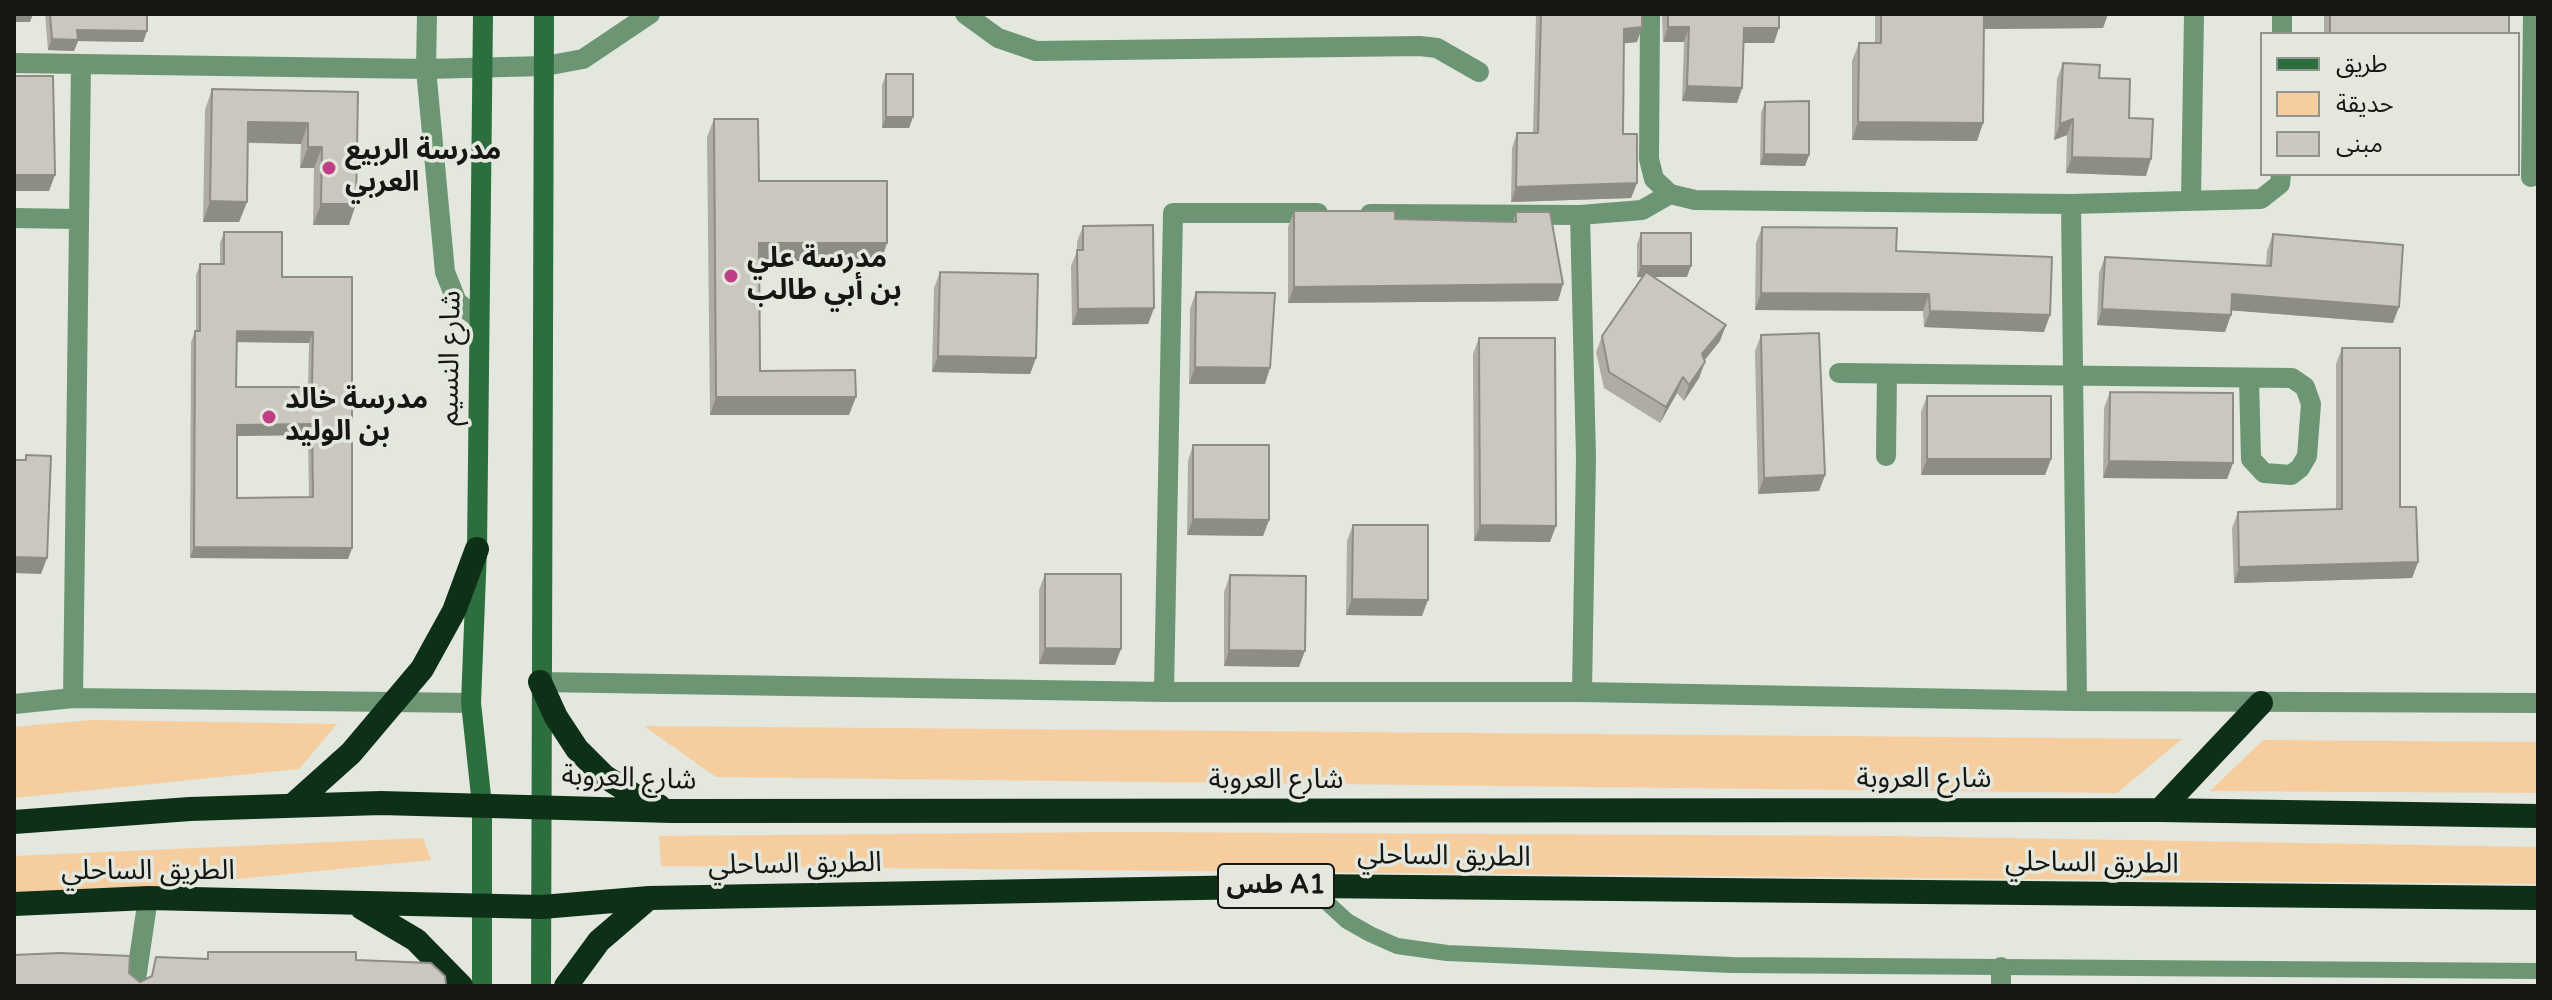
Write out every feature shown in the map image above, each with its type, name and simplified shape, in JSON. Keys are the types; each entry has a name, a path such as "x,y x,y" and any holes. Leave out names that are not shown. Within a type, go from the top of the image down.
{"highway":[{"path":"293,805 351,753 397,703 439,641 477,549"},
{"path":"540,682 556,717 577,749 604,776 637,797 672,811"},
{"path":"2160,810 2261,703"},
{"name":"شارع العروبة","path":"14,822 293,805 541,805 672,811 2160,810 2538,816"},
{"name":"الطريق الساحلي","path":"14,904 148,898 542,907 649,898 1309,886 2538,898"},
{"path":"566,986 599,941 649,898"},
{"path":"356,905 416,940 461,986"}],"street":[{"path":"427,14 426,69 445,272 457,302 479,319"},
{"name":"شارع النسيم","path":"482,986 482,805 471,703 477,549 483,14"},
{"path":"541,986 544,14"},
{"path":"14,63 426,69 545,66 583,59 650,14"},
{"path":"965,14 998,38 1036,51 1420,46 1437,48 1479,72"},
{"path":"1650,14 1649,159 1654,179 1670,194 1695,200 2071,204 2261,199 2280,184 2281,176"},
{"path":"2191,200 2194,14"},
{"path":"2531,177 2533,14"},
{"path":"73,698 76,219 81,64"},
{"path":"1164,692 1173,213 1580,215 1642,210 1670,194"},
{"path":"2071,204 2077,701"},
{"path":"1580,215 1586,457 1582,692"},
{"path":"14,218 76,219"},
{"path":"1839,373 2073,378 2249,378 2292,378 2310,395 2307,456 2291,475 2264,473 2251,459 2249,378"},
{"path":"1886,456 1887,375"},
{"path":"540,682 1164,692 1582,692 2077,701 2538,703"},
{"path":"14,704 73,698 471,703"},
{"path":"135,986 148,898"}],"lane":[{"path":"1309,886 1347,921 1370,934 1397,946 1447,953 2001,976 2538,971"}],"green space":[{"path":"91,720 337,724 299,769 14,798 14,727"},
{"path":"644,726 2182,739 2117,793 716,777"},
{"path":"2263,740 2538,742 2538,793 2210,791"},
{"path":"1117,832 1889,836 2538,847 2538,884 661,866 659,836"},
{"path":"423,838 431,860 14,901 14,856"}],"building":[{"path":"50,14 147,14 147,31 77,30 78,40 52,39"},
{"path":"1541,14 1642,14 1642,27 1624,29 1623,134 1637,134 1637,183 1516,187 1517,133 1538,133"},
{"path":"1668,14 1779,14 1779,28 1744,28 1742,88 1687,86 1689,27 1668,27"},
{"path":"1881,14 1984,14 1983,123 1858,122 1859,43 1881,43"},
{"path":"2330,14 2509,14 2509,32 2330,32"},
{"path":"2063,63 2100,65 2099,78 2130,79 2129,118 2153,119 2151,159 2072,157 2073,119 2060,124"},
{"path":"886,74 913,74 913,117 886,117"},
{"path":"14,76 53,76 55,175 14,175"},
{"name":"مدرسة الربيع العربي","path":"212,89 358,92 356,204 321,204 322,147 308,147 308,123 248,122 247,202 210,201"},
{"path":"1809,101 1809,155 1764,154 1765,102"},
{"path":"714,119 758,119 759,181 887,181 887,243 759,243 760,371 855,370 856,397 716,397"},
{"path":"1294,211 1395,211 1395,219 1516,222 1516,212 1550,212 1563,284 1294,287"},
{"path":"1153,225 1154,308 1078,309 1077,250 1083,250 1083,226"},
{"path":"1762,227 1897,228 1896,251 2052,257 2050,315 1930,311 1929,294 1761,293"},
{"name":"مدرسة خالد بن الوليد","path":"224,232 282,232 282,277 352,277 352,548 194,547 195,331 200,331 200,264 224,264","holes":["237,331 313,332 312,387 236,387","312,424 313,497 237,498 237,425"]},
{"path":"1641,233 1691,233 1691,266 1641,266"},
{"path":"2273,234 2403,245 2399,307 2232,294 2231,315 2102,309 2105,257 2271,266"},
{"path":"940,272 1038,274 1036,358 938,356"},
{"path":"1646,272 1726,325 1702,354 1705,362 1689,385 1683,377 1666,407 1609,372 1602,336"},
{"path":"1196,292 1275,293 1270,368 1195,367"},
{"path":"1819,333 1825,475 1764,478 1761,335"},
{"path":"1479,338 1555,338 1556,526 1480,525"},
{"path":"2342,348 2400,348 2400,507 2416,507 2418,562 2239,567 2238,512 2342,509"},
{"path":"2110,392 2233,393 2233,463 2109,461"},
{"path":"1927,396 2051,396 2051,459 1927,459"},
{"path":"1193,445 1269,445 1269,520 1193,519"},
{"path":"26,455 51,456 47,558 14,557 14,460 26,460"},
{"path":"1353,525 1428,525 1428,600 1352,599"},
{"path":"1045,574 1121,574 1121,649 1045,648"},
{"path":"1230,575 1306,576 1305,651 1229,650"},
{"path":"208,952 356,952 356,960 431,963 445,976 446,986 14,986 14,955 130,956 129,973 140,982 152,976 156,957 208,959"}],"place":[{"name":"مدرسة الربيع العربي","path":"329,168"},
{"name":"مدرسة علي بن أبي طالب","path":"731,276"},
{"name":"مدرسة خالد بن الوليد","path":"269,417"}]}
